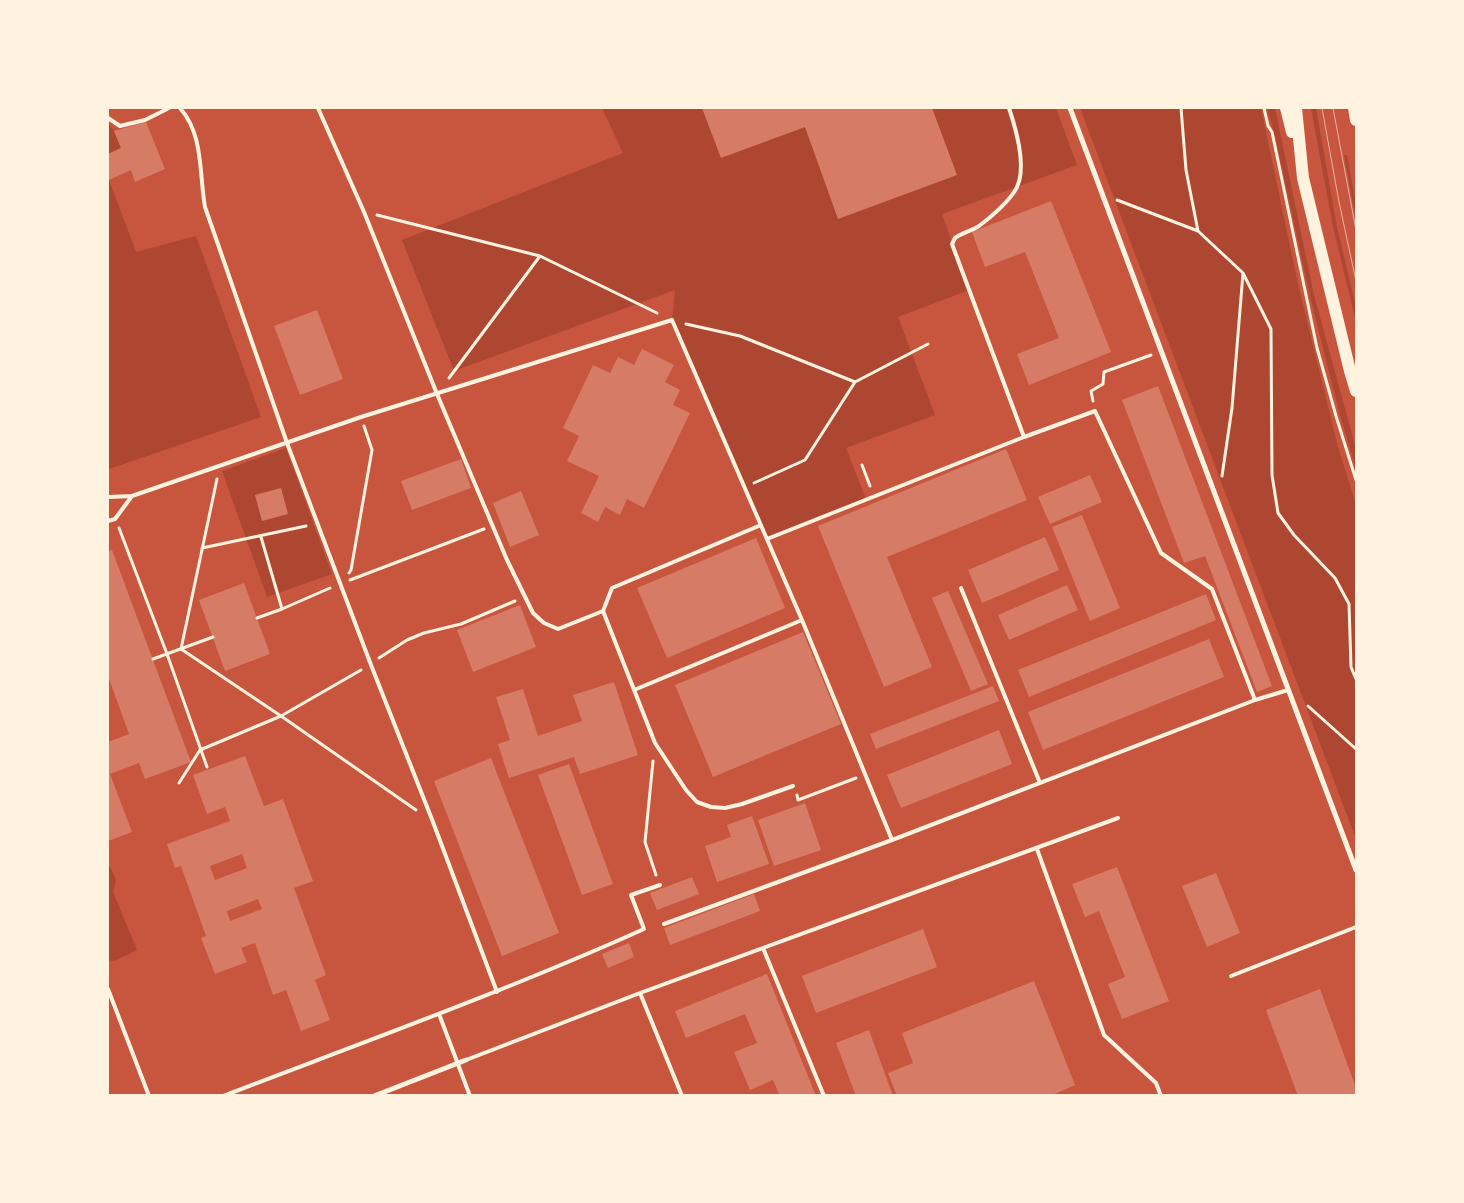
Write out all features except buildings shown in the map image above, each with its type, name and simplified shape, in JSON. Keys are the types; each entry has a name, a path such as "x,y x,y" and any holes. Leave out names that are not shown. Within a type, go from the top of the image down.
{"main road":[{"path":"1286,108 1356,391"},
{"path":"1296,108 1303,178"},
{"path":"1354,108 1356,120"}],"street":[{"path":"1070,108 1356,870"},
{"path":"374,1096 466,1060"}],"lane":[{"path":"108,118 120,126 146,120 169,108"},
{"path":"180,108 189,118 197,141 205,208 288,442 370,665 433,822 497,992"},
{"path":"318,108 364,212 437,394 493,526 533,613 544,622 558,629 603,611"},
{"path":"1009,108 1020,152 1021,171 1017,188 996,212 978,226 954,238 952,244 1024,437"},
{"path":"108,497 132,496 288,442 672,320 802,620 892,840"},
{"path":"767,539 1024,437 1094,412 1161,554 1212,589 1255,700"},
{"path":"108,521 115,519 132,496"},
{"path":"761,524 612,588 603,611 654,743 686,790 697,802 711,807 726,808 792,786"},
{"path":"961,588 1040,783"},
{"path":"634,690 802,620"},
{"path":"664,924 892,840 1255,700 1288,690"},
{"path":"466,1060 640,993 1118,818"},
{"path":"1037,849 1104,1034 1156,1083 1161,1096"},
{"path":"223,1096 497,992 644,929 632,895 660,885"},
{"path":"1231,976 1356,927"},
{"path":"763,948 824,1096"},
{"path":"108,989 149,1096"},
{"path":"640,993 682,1096"},
{"path":"439,1014 470,1096"}],"path":[{"path":"1181,108 1186,170 1198,231"},
{"path":"1264,108 1268,126 1272,132 1318,348 1336,416 1356,480"},
{"path":"1103,194 1198,231 1243,273 1271,329 1272,475 1278,513 1294,536 1335,578 1349,604 1351,667 1356,678"},
{"path":"364,212 540,256 672,320 740,336 855,382"},
{"path":"437,394 540,256"},
{"path":"1218,501 1232,408 1243,273"},
{"path":"744,487 805,460 855,382 928,344"},
{"path":"1091,391 1103,384 1104,372 1162,351"},
{"path":"340,583 351,570 372,450 362,418"},
{"path":"862,465 874,496"},
{"path":"181,649 220,466"},
{"path":"115,519 167,654 206,767"},
{"path":"202,548 318,524"},
{"path":"257,618 340,583 493,526"},
{"path":"261,537 282,609"},
{"path":"179,783 200,750 281,716 370,665 386,652 407,640 424,633 461,624 525,597"},
{"path":"153,659 213,638"},
{"path":"181,649 433,822"},
{"path":"1288,690 1356,749"},
{"path":"654,743 644,842 660,885"},
{"path":"792,786 798,800 866,774"}],"shaded area":[{"path":"602,108 1056,108 1077,165 942,214 969,290 898,317 935,415 846,448 866,499 767,539 672,320 675,290 454,371 402,240 623,153"},
{"path":"1080,108 1261,108 1298,284 1338,447 1356,504 1356,839"},
{"path":"1267,108 1275,108 1314,295 1356,449 1356,468 1339,412 1310,296 1275,136"},
{"path":"1311,108 1316,108 1337,227 1356,306 1356,322 1333,227"},
{"path":"108,124 114,131 121,148 108,154"},
{"path":"1344,155 1347,155 1356,204 1356,219"},
{"path":"108,177 136,252 196,236 261,417 109,469 108,473"},
{"path":"286,448 332,574 267,597 222,471"},
{"path":"108,867 110,867 116,879 113,892 137,950 114,961 108,960"}],"tram line":[{"path":"1322,108 1356,281"},
{"path":"1333,108 1356,230"}]}
